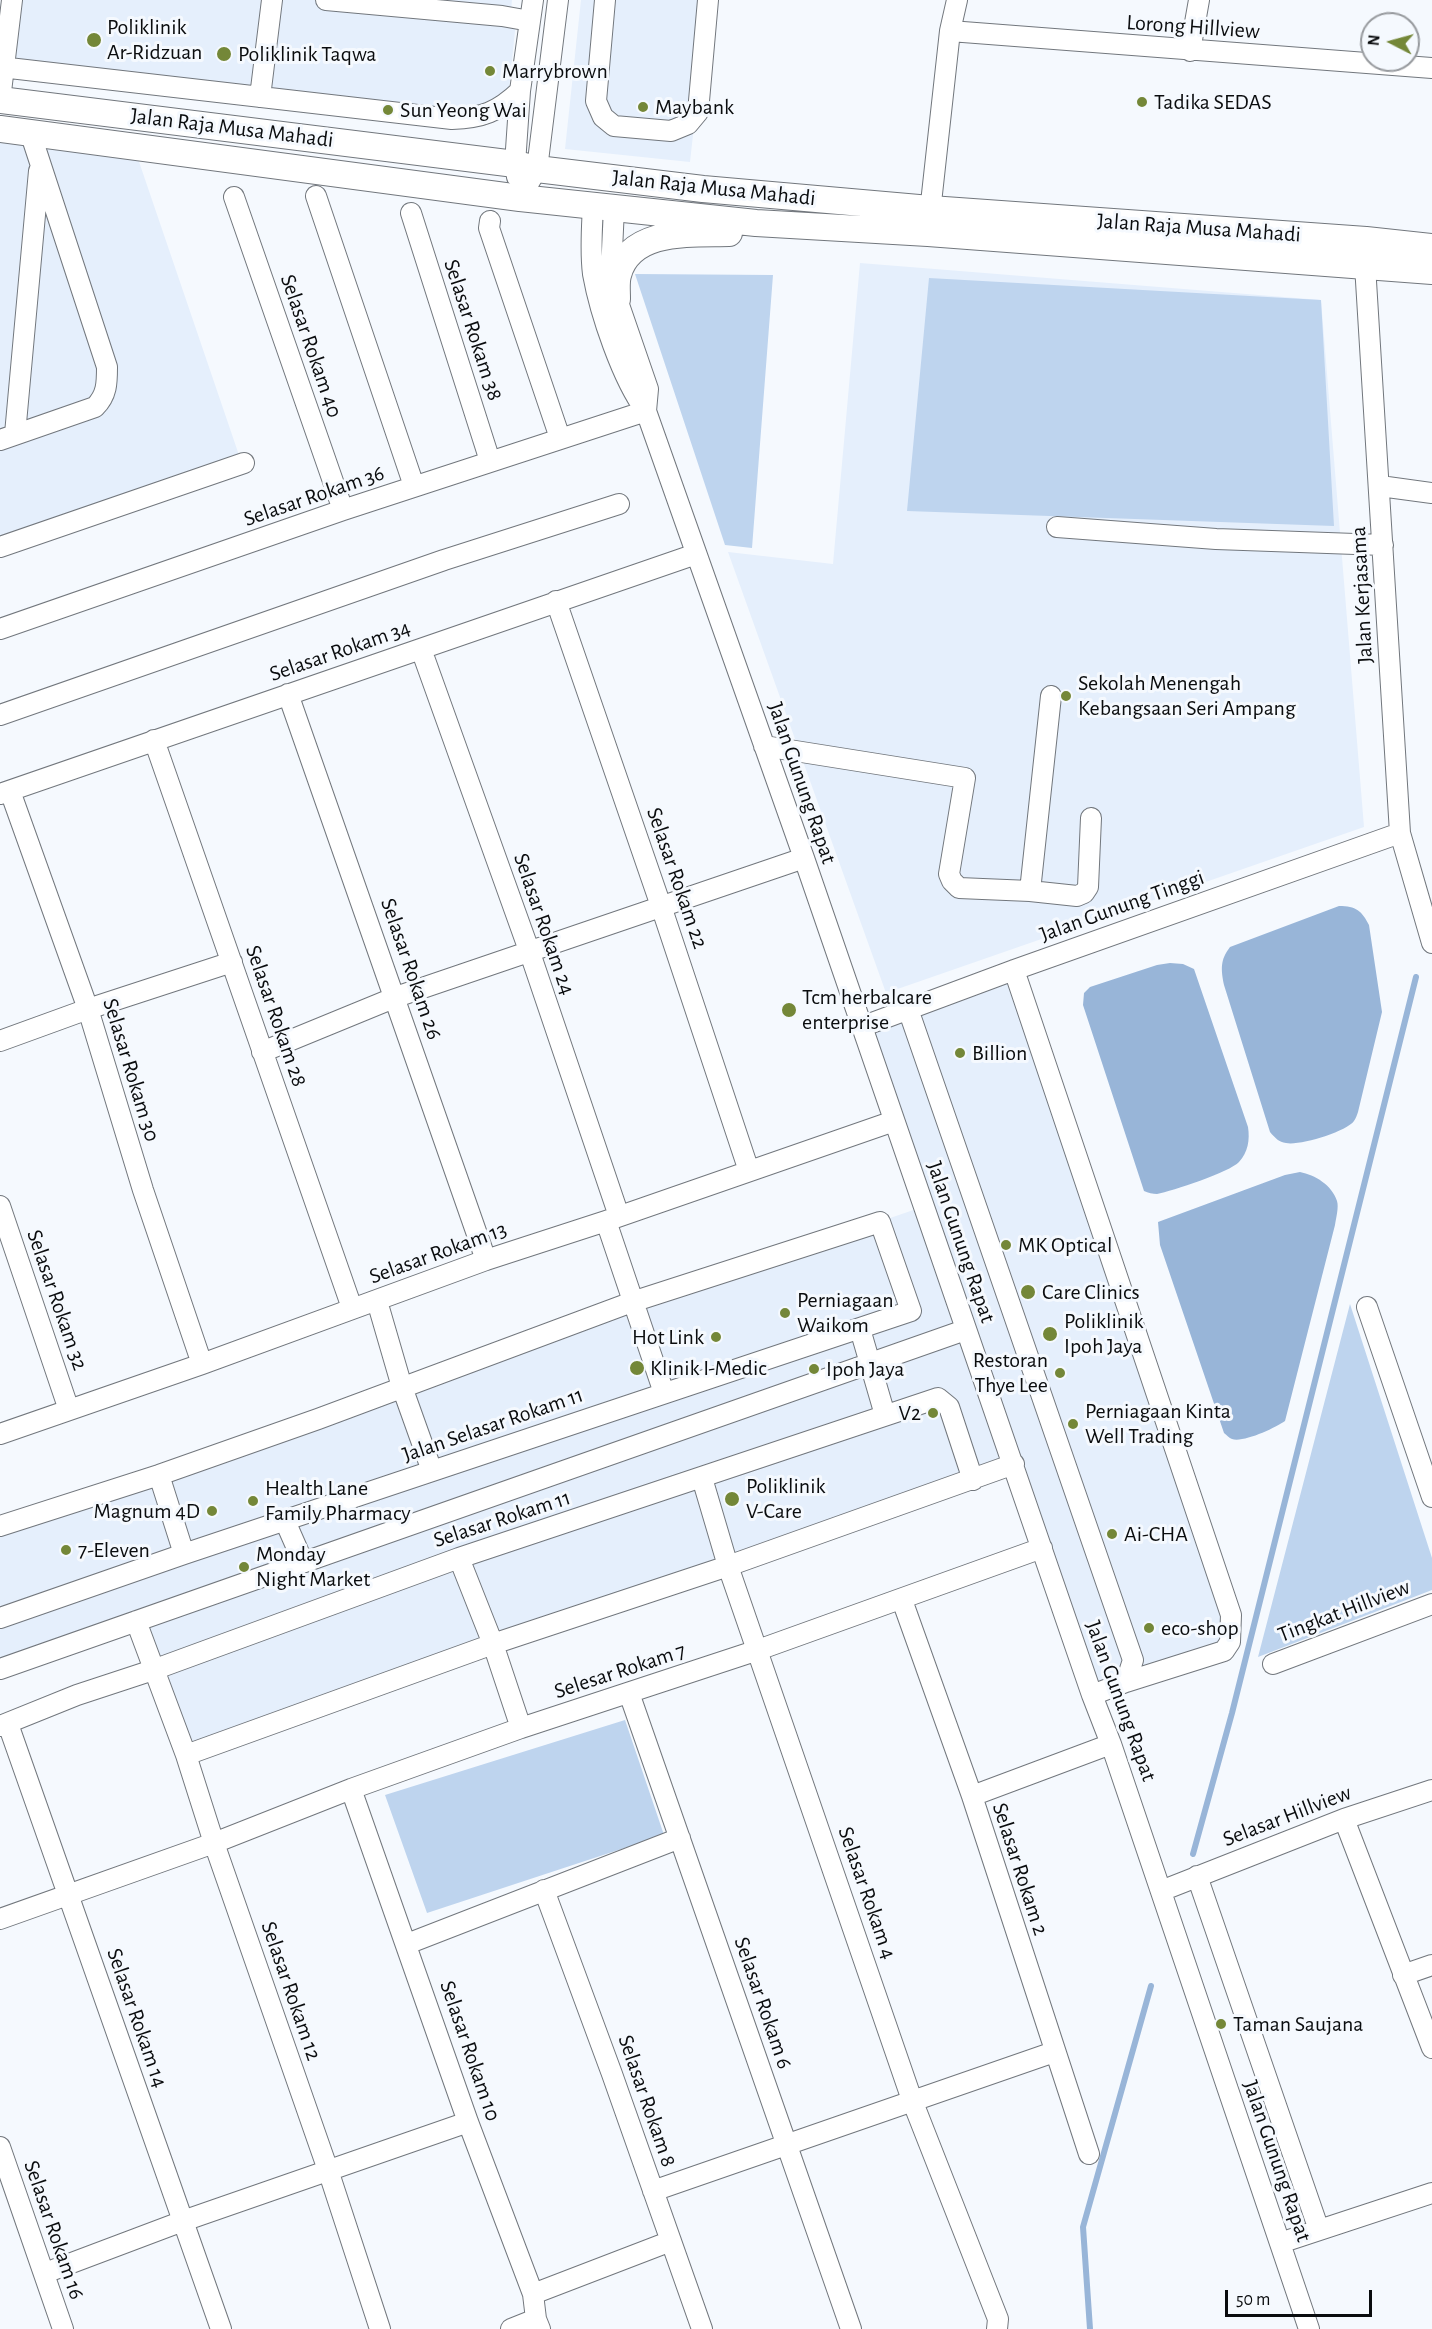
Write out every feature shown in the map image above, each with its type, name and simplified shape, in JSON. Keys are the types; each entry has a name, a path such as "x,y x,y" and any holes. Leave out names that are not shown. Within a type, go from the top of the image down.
{"main road":[{"name":"Jalan Raja Musa Mahadi","path":"0,100 636,180 929,221 1365,252 1432,247"},
{"name":"Jalan Raja Musa Mahadi","path":"0,129 520,198 604,202 756,223 929,221"},
{"path":"526,167 604,202 636,180"},
{"path":"617,299 617,276 623,263 636,249 652,238 681,234 742,232 756,223"},
{"name":"Jalan Raja Musa Mahadi","path":"1365,252 1432,271"}],"street":[{"path":"0,100 2,68 12,0"},
{"path":"260,97 272,0"},
{"path":"326,0 502,16 530,21"},
{"path":"526,167 520,91 533,0"},
{"path":"520,198 558,0"},
{"path":"605,0 596,101 603,117 615,126 671,131 688,124 698,112 708,0"},
{"path":"929,221 950,31 957,0"},
{"path":"1190,51 1199,0"},
{"name":"Lorong Hillview","path":"950,31 1432,69"},
{"path":"2,68 452,119 472,118 489,113 506,105 520,91"},
{"path":"30,132 107,367 107,379 102,399 95,407 7,437 39,163"},
{"path":"316,196 414,486"},
{"name":"Selasar Rokam 40","path":"234,197 343,510"},
{"name":"Jalan Gunung Rapat","path":"604,202 611,272 617,299 648,389 646,411"},
{"name":"Jalan Gunung Rapat","path":"604,202 591,242 593,273 603,314 633,394 646,411 804,858 965,1330 1111,1744 1309,2329"},
{"name":"Selasar Rokam 38","path":"411,213 490,461"},
{"path":"490,221 489,228 560,438"},
{"name":"Jalan Kerjasama","path":"1365,252 1400,833 1432,944"},
{"name":"Selasar Rokam 36","path":"0,629 414,486 646,411"},
{"path":"0,547 244,462"},
{"path":"1380,486 1432,493"},
{"path":"0,715 444,560 619,504"},
{"path":"1057,527 1216,539 1383,545"},
{"name":"Selasar Rokam 34","path":"5,792 696,554"},
{"name":"Selasar Rokam 22","path":"556,601 662,906 749,1171"},
{"name":"Selasar Rokam 24","path":"421,649 530,953 613,1218 632,1302 664,1393"},
{"name":"Selasar Rokam 26","path":"288,694 396,997 486,1260"},
{"path":"1030,891 1051,696"},
{"name":"Selasar Rokam 28","path":"154,740 352,1308"},
{"path":"764,746 965,778 949,874 952,882 959,888 1030,891 1077,896 1084,893 1088,887 1091,818"},
{"name":"Selasar Rokam 30","path":"5,792 88,1009 143,1190 202,1364"},
{"name":"Jalan Gunung Tinggi","path":"861,1027 1014,970 1400,833"},
{"path":"262,1052 396,997 804,858"},
{"path":"0,1041 88,1009 232,962"},
{"path":"1014,970 1231,1615 1230,1642 1224,1651 1092,1695"},
{"path":"908,1009 1133,1660 1126,1682"},
{"name":"Selasar Rokam 13","path":"0,1434 202,1364 486,1260 894,1121"},
{"name":"Selasar Rokam 32","path":"0,1206 69,1410"},
{"name":"Jalan Selasar Rokam 11","path":"0,1618 184,1554 911,1311 880,1222 632,1302"},
{"path":"377,1301 402,1387 432,1471"},
{"path":"0,1526 159,1475 632,1302"},
{"path":"1367,1307 1432,1497"},
{"path":"860,1329 885,1415"},
{"name":"Selasar Rokam 11","path":"0,1670 965,1330"},
{"name":"Selasar Rokam 11","path":"4,1725 77,1695 153,1670 459,1558 938,1398 949,1407 973,1480"},
{"path":"186,1755 493,1644 728,1566 1014,1464"},
{"path":"159,1475 184,1554"},
{"name":"Selasar Rokam 4","path":"702,1478 728,1566 912,2100 997,2324"},
{"path":"285,1521 303,1562"},
{"name":"Selesar Rokam 7","path":"0,1919 214,1843 351,1789 521,1728 758,1650 1042,1548"},
{"path":"459,1558 493,1644 521,1728"},
{"name":"Selasar Rokam 2","path":"902,1600 972,1796 1089,2154"},
{"name":"Tingkat Hillview","path":"1273,1664 1432,1604"},
{"name":"Selasar Rokam 12","path":"136,1621 186,1755 380,2329"},
{"name":"Selasar Rokam 6","path":"629,1693 851,2329"},
{"name":"Selasar Rokam 14","path":"4,1725 69,1894 221,2329"},
{"path":"972,1796 1111,1744"},
{"name":"Selasar Rokam 10","path":"351,1789 468,2122 533,2294 538,2324"},
{"name":"Selasar Hillview","path":"1161,1891 1344,1819 1432,1790"},
{"path":"1344,1819 1432,2048"},
{"path":"407,1944 680,1838"},
{"path":"1197,1876 1318,2230"},
{"name":"Selasar Rokam 8","path":"544,1890 702,2329"},
{"path":"1404,1975 1432,1965"},
{"path":"653,2191 1054,2052"},
{"path":"45,2273 183,2221 468,2122"},
{"name":"Selasar Rokam 16","path":"0,2147 63,2329"},
{"path":"1280,2243 1432,2193"},
{"path":"533,2294 671,2241"},
{"path":"511,2329 538,2324"}],"shaded area":[{"path":"7,0 322,0 516,21 506,119 0,64"},
{"path":"430,0 512,0 511,11"},
{"path":"581,0 708,0 690,162 565,149"},
{"path":"0,130 134,147 242,464 0,547"},
{"name":"Sekolah Menengah Kebangsaan Seri Ampang","path":"860,263 1321,300 1364,827 886,993 728,552 833,564"},
{"path":"635,274 773,275 752,548 725,545"},
{"path":"929,278 1321,300 1334,526 907,511"},
{"path":"1339,906 1358,910 1369,925 1382,1012 1354,1121 1342,1130 1322,1137 1301,1142 1284,1142 1270,1132 1224,985 1223,961 1230,947"},
{"path":"1183,964 1194,969 1248,1127 1249,1137 1244,1154 1234,1166 1200,1181 1155,1194 1144,1191 1083,1005 1084,993 1090,987 1157,965"},
{"path":"1014,969 1236,1648 1091,1692 1012,1461 185,1755 136,1622 0,1669 0,1526 922,1207 861,1028"},
{"path":"1300,1172 1317,1178 1335,1195 1338,1209 1335,1225 1285,1421 1251,1437 1232,1439 1224,1433 1160,1245 1158,1222 1285,1175"},
{"path":"1350,1304 1432,1558 1432,1590 1258,1657"},
{"path":"625,1720 664,1835 427,1913 385,1795"}],"waterway":[{"path":"1193,1854 1232,1713 1416,977"},
{"path":"1090,2329 1083,2227 1151,1986"}],"place":[{"name":"Poliklinik Ar-Ridzuan","path":"94,40"},
{"name":"Poliklinik Taqwa","path":"224,54"},
{"name":"Marrybrown","path":"490,71"},
{"name":"Tadika SEDAS","path":"1142,102"},
{"name":"Maybank","path":"643,107"},
{"name":"Sun Yeong Wai","path":"388,110"},
{"name":"Sekolah Menengah Kebangsaan Seri Ampang","path":"1066,696"},
{"name":"Tcm herbalcare enterprise","path":"789,1010"},
{"name":"Billion","path":"960,1053"},
{"name":"MK Optical","path":"1006,1245"},
{"name":"Care Clinics","path":"1028,1292"},
{"name":"Perniagaan Waikom","path":"785,1313"},
{"name":"Poliklinik Ipoh Jaya","path":"1050,1334"},
{"name":"Hot Link","path":"716,1337"},
{"name":"Klinik I-Medic","path":"637,1368"},
{"name":"Ipoh Jaya","path":"814,1369"},
{"name":"Restoran Thye Lee","path":"1060,1373"},
{"name":"V2","path":"933,1413"},
{"name":"Perniagaan Kinta Well Trading","path":"1073,1424"},
{"name":"Poliklinik V-Care","path":"732,1499"},
{"name":"Health Lane Family Pharmacy","path":"253,1501"},
{"name":"Magnum 4D","path":"212,1511"},
{"name":"Ai-CHA","path":"1112,1534"},
{"name":"7-Eleven","path":"66,1550"},
{"name":"Monday Night Market","path":"244,1567"},
{"name":"eco-shop","path":"1149,1628"},
{"name":"Taman Saujana","path":"1221,2024"}]}
